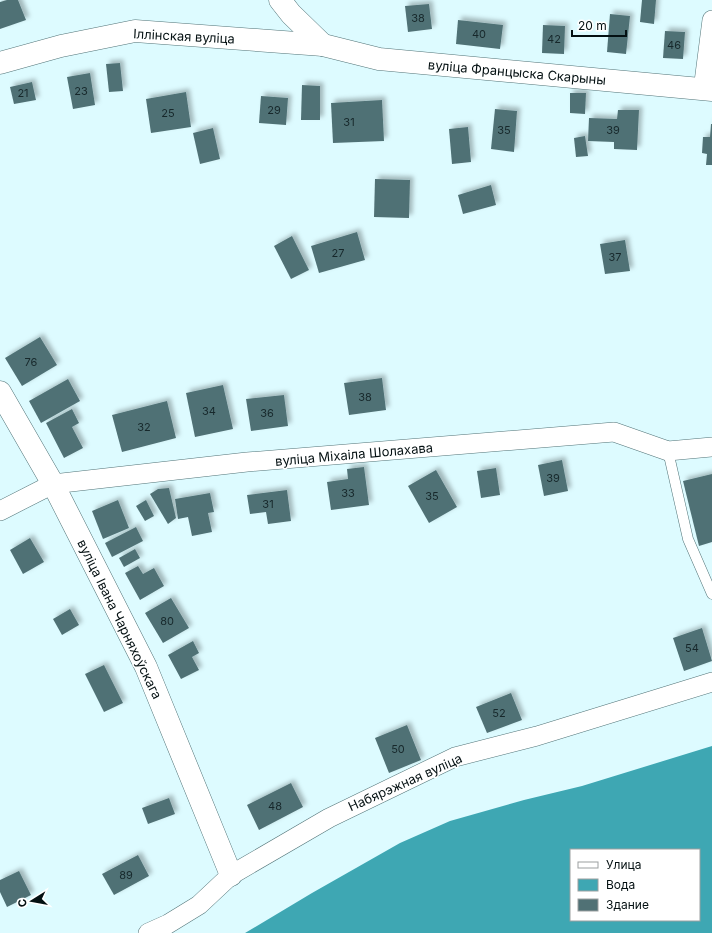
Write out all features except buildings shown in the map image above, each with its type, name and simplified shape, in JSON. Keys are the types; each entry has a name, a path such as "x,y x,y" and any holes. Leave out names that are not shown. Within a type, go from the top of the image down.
{"street":[{"path":"280,0 291,14 323,45"},
{"path":"707,90 712,20"},
{"name":"Іллінская вуліца","path":"0,63 61,46 136,31 323,45"},
{"name":"вуліца Францыска Скарыны","path":"323,45 379,59 707,90"},
{"name":"вуліца Івана Чарняхоўскага","path":"0,392 53,484 146,667 231,875"},
{"name":"вуліца Міхаіла Шолахава","path":"0,511 53,484 247,462 614,432 668,451 712,447"},
{"name":"Набярэжная вуліца","path":"148,933 168,924 199,905 231,875 329,818 455,757 537,736 712,682"}],"lane":[{"path":"668,451 688,539 712,594"}],"water":[{"path":"712,746 712,933 245,933 400,843 450,821 524,800 582,786"}]}
